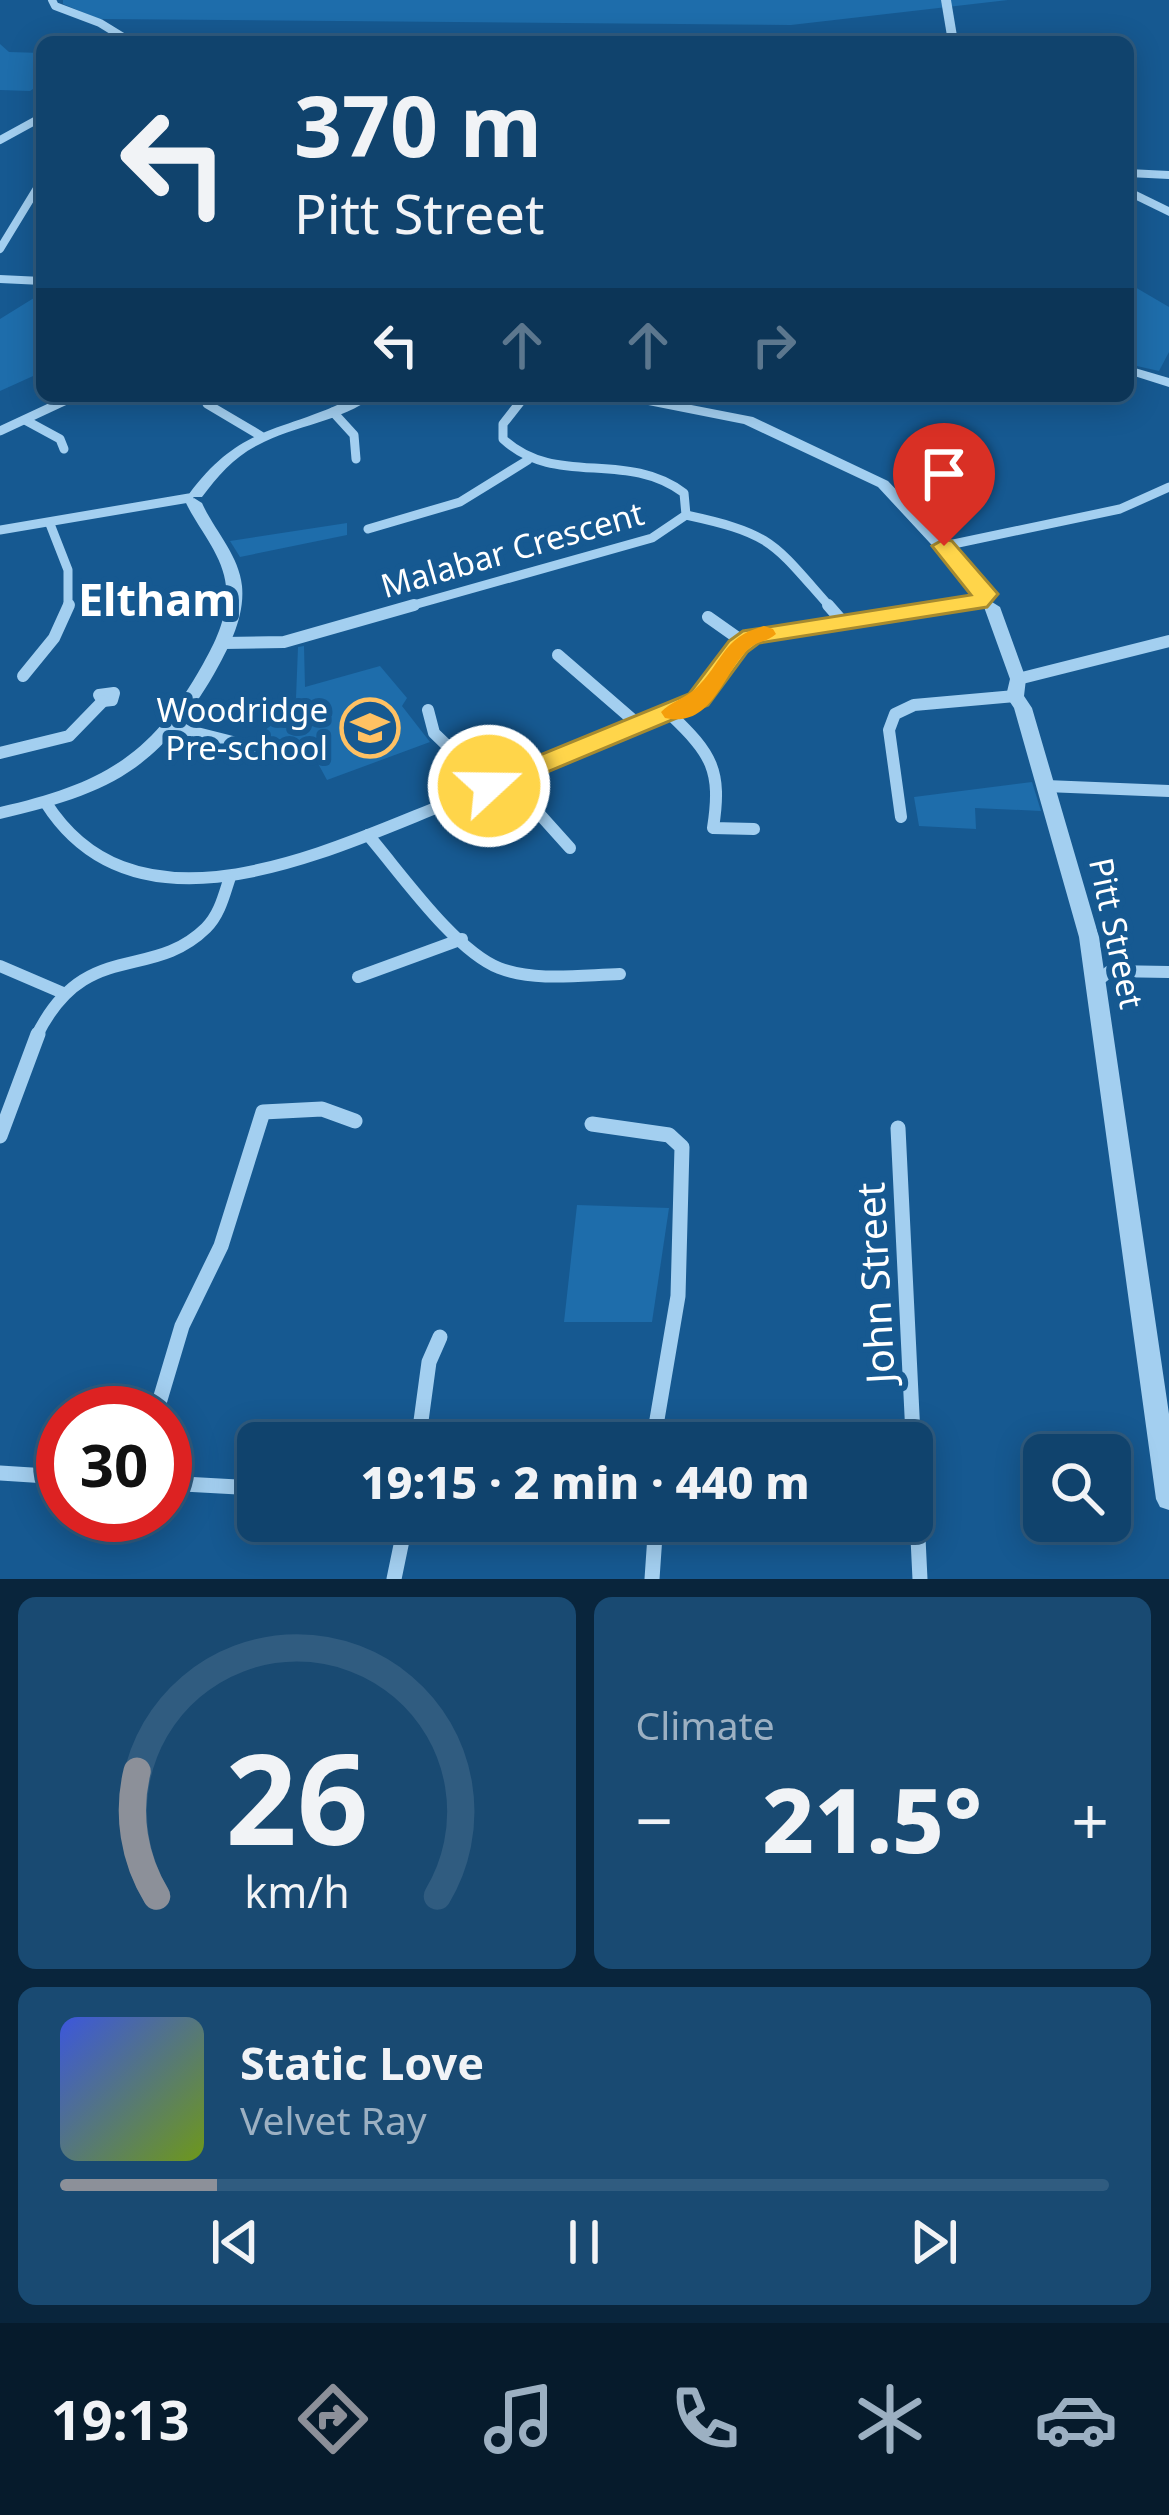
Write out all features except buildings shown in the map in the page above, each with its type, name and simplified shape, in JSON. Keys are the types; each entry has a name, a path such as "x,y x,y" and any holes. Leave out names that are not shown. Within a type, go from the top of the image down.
{"street":[{"path":"52,0 55,6 83,15 120,36"},
{"path":"946,0 952,36"},
{"path":"0,140 36,119"},
{"path":"1134,173 1169,175"},
{"path":"0,249 36,190"},
{"path":"1134,194 1169,212"},
{"path":"0,279 36,281"},
{"path":"1134,372 1169,383"},
{"path":"0,431 62,402"},
{"path":"0,530 199,495 261,436 354,402"},
{"path":"368,529 460,502 528,460 507,446 502,431 521,402"},
{"name":"Pitt Street","path":"652,402 764,425 883,484 944,546 986,601 1103,976 1169,1499"},
{"path":"207,404 261,436"},
{"path":"333,412 354,435 356,459"},
{"path":"25,420 60,439 64,448"},
{"name":"Malabar Crescent","path":"223,643 284,643 652,538 686,515 684,494 648,471 528,460"},
{"path":"944,546 1120,509 1169,487"},
{"path":"0,813 46,803 122,772 173,727 223,643 234,609 230,567 204,523 199,495"},
{"path":"686,515 743,527 768,538 842,621"},
{"path":"23,676 60,634 73,604 68,562 50,524"},
{"path":"46,803 70,838 114,865 179,876 230,877 368,835 670,714 698,700 742,641 986,601"},
{"path":"708,617 742,641"},
{"path":"902,817 889,730 896,714 914,705 1016,688 1169,641"},
{"path":"558,655 640,726"},
{"path":"0,753 64,742 84,727 103,701"},
{"path":"428,710 434,733 489,786"},
{"path":"670,714 713,755 719,797 713,828 754,830"},
{"path":"173,727 260,749"},
{"path":"508,779 570,848"},
{"path":"1046,786 1169,791"},
{"path":"368,835 493,967 567,975 620,974"},
{"path":"0,1136 8,1094 63,993 105,968 162,952 203,931 225,904 230,877"},
{"path":"358,977 462,939"},
{"path":"0,966 63,993"},
{"path":"1103,976 1169,972"},
{"path":"164,1386 182,1326 220,1246 263,1112 309,1108 338,1111 355,1120"},
{"path":"592,1124 677,1139 682,1147 686,1214 658,1422"},
{"name":"John Street","path":"898,1128 920,1579"},
{"path":"421,1422 429,1362 440,1337"},
{"path":"0,1473 36,1475"},
{"path":"192,1484 237,1487"},
{"path":"394,1579 402,1542"},
{"path":"652,1579 655,1542"}],"shaded area":[{"path":"63,0 1008,0 791,25 99,19"},
{"path":"0,44 9,52 36,53 36,87 0,90"},
{"path":"1134,287 1169,307 1169,352 1159,371 1134,365"},
{"path":"36,297 36,375 0,391 0,319"},
{"path":"347,523 347,535 240,557 230,541"},
{"path":"304,646 305,687 380,666 407,698 402,706 430,742 327,780 308,745 260,736 296,698 298,647"},
{"path":"1032,782 1041,811 975,808 976,829 919,826 914,797"},
{"path":"577,1205 669,1208 652,1322 564,1322"}],"slow traffic":[{"path":"674,712 698,700 714,684 742,641 764,634"}],"place":[{"name":"Woodridge Pre-school","path":"370,728"}],"district":[{"name":"Eltham","path":"157,598"}],"route":[{"path":"489,786 698,700 742,641 752,637 978,602 986,594 944,546"}]}
